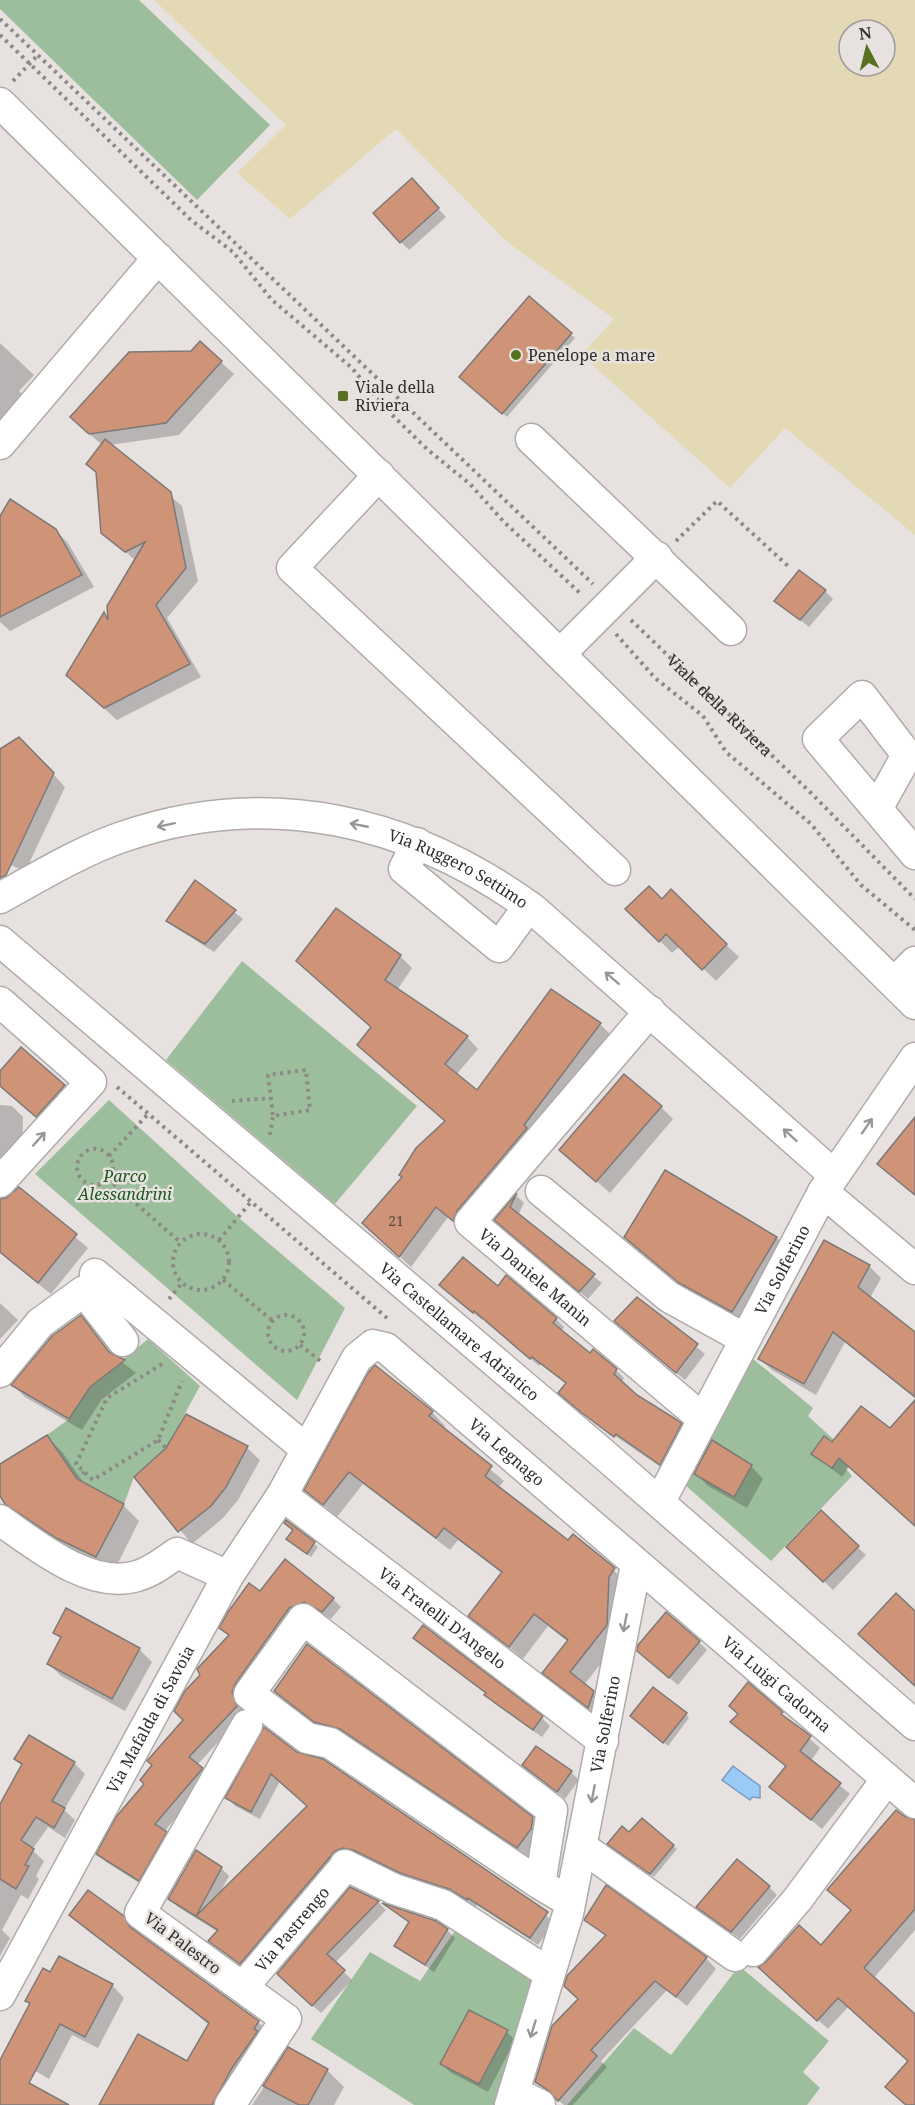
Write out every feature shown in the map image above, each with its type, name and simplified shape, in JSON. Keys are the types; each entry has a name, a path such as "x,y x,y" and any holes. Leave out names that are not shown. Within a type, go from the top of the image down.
{"street":[{"path":"5,93 158,258 915,1004"},
{"path":"0,444 158,258"},
{"path":"531,439 731,630"},
{"path":"379,475 292,568 615,870"},
{"path":"560,654 657,557"},
{"path":"877,809 915,854"},
{"name":"Via Ruggero Settimo","path":"0,898 86,851 160,825 305,816 364,826 417,843 499,885 529,906 650,1011 915,1269"},
{"path":"417,843 404,870 499,947 529,906"},
{"name":"Via Castellamare Adriatico","path":"0,941 600,1451 915,1725"},
{"path":"894,983 915,962"},
{"path":"0,1002 91,1082 0,1182"},
{"name":"Via Daniele Manin","path":"650,1011 470,1222 703,1419"},
{"name":"Via Solferino","path":"666,1490 828,1183 915,1058"},
{"path":"541,1191 669,1297 745,1339"},
{"path":"95,1274 306,1449"},
{"path":"0,1372 40,1323 84,1292 123,1341"},
{"name":"Via Mafalda di Savoia","path":"0,1995 228,1576 282,1495 357,1358 373,1345"},
{"name":"Via Legnago","path":"373,1345 386,1348 636,1565"},
{"name":"Via Fratelli D'Angelo","path":"282,1495 603,1741"},
{"path":"0,1520 81,1572 105,1579 120,1580 140,1576 177,1552 228,1576"},
{"name":"Via Solferino","path":"540,2105 512,2099 570,1902 636,1565"},
{"name":"Via Luigi Cadorna","path":"636,1565 901,1791"},
{"path":"540,1884 552,1810 303,1619 249,1694 307,1738 330,1743 540,1884 570,1902"},
{"name":"Via Palestro","path":"230,2105 286,2019 140,1913 247,1725"},
{"path":"865,1837 901,1791"},
{"path":"582,1847 744,1954 901,1791"},
{"name":"Via Pastrengo","path":"243,1987 343,1867 394,1889 442,1905 549,1973"}],"path":[{"name":"Viale della Riviera","path":"0,19 606,608 811,793 915,899"},
{"path":"0,35 191,220 233,252 272,300 352,368 384,407 428,450 470,483 504,522 575,588 606,608 655,678 703,717 726,752 811,824 861,885 915,930"},
{"path":"5,93 38,55"},
{"path":"657,557 717,501 788,566"},
{"path":"273,1116 310,1110 306,1070 268,1075 273,1116 269,1152 277,1177"},
{"path":"109,1156 148,1114"},
{"path":"93,1149 109,1156 113,1168 108,1179 97,1185 86,1183 78,1175 76,1163 82,1153 93,1149"},
{"path":"108,1179 181,1243"},
{"path":"219,1240 251,1202"},
{"path":"203,1234 219,1240 228,1255 228,1272 223,1280 216,1286 199,1290 182,1283 177,1276 173,1259 181,1243 195,1235 203,1234"},
{"path":"223,1280 273,1321"},
{"path":"173,1295 182,1283"},
{"path":"285,1315 296,1317 304,1328 304,1340 300,1346 289,1351 273,1345 268,1335 273,1321 285,1315"},
{"path":"300,1346 319,1361"},
{"path":"167,1368 161,1364 107,1398 76,1464 93,1480 158,1440 183,1381 177,1377"},
{"path":"90,1387 107,1398"},
{"path":"158,1440 166,1448"},
{"path":"77,1479 84,1472"}],"green space":[{"path":"0,0 139,0 270,125 197,200 0,9"},
{"path":"242,961 417,1106 335,1204 166,1060"},
{"name":"Parco Alessandrini","path":"109,1100 239,1218 345,1308 297,1400 35,1174"},
{"path":"148,1339 200,1386 166,1448 134,1477 124,1504 77,1479 47,1435 69,1419 90,1387"},
{"path":"753,1359 813,1408 808,1416 855,1459 846,1469 852,1476 771,1561 684,1484"},
{"path":"455,1931 540,1984 500,2105 414,2105 311,2039 370,1952 420,1981"},
{"path":"739,1966 829,2041 803,2072 820,2088 807,2105 567,2105 634,2028 671,2055"}],"sand":[{"path":"154,0 915,0 915,535 785,428 730,488 581,355 614,319 506,241 396,129 290,219 237,173 286,125"}],"water":[{"path":"733,1766 760,1786 760,1798 752,1797 750,1800 722,1780"}],"building":[{"path":"412,178 439,208 400,243 373,213"},
{"name":"Penelope a mare","path":"529,296 572,333 502,414 459,377"},
{"path":"200,341 222,361 166,423 89,434 70,417 129,352 191,351"},
{"path":"105,439 171,492 186,568 156,605 190,664 104,708 66,675 104,612 108,620 107,606 145,542 125,552 101,533 96,472 86,464"},
{"path":"10,499 56,529 82,575 0,617 0,516"},
{"path":"799,570 826,590 800,620 774,601"},
{"path":"19,737 54,773 6,875 0,878 0,749"},
{"path":"195,880 236,910 205,944 166,921"},
{"path":"649,886 662,899 671,889 727,944 702,970 666,934 659,942 625,909"},
{"path":"336,908 401,955 385,980 468,1036 445,1064 477,1090 551,989 601,1023 524,1125 527,1128 457,1211 453,1221 436,1207 399,1257 362,1223 402,1177 399,1175 416,1148 445,1121 357,1045 371,1027 296,961"},
{"path":"21,1047 65,1085 36,1117 0,1086 0,1071"},
{"path":"624,1074 662,1106 596,1182 559,1150"},
{"path":"915,1117 915,1195 877,1164"},
{"path":"665,1170 777,1237 732,1312 679,1283 624,1237"},
{"path":"19,1187 77,1234 38,1283 0,1252 0,1199 6,1198"},
{"path":"517,1193 510,1207 595,1274 579,1292 494,1220"},
{"path":"824,1240 870,1265 858,1287 915,1332 915,1397 833,1332 804,1384 758,1359"},
{"path":"463,1257 498,1286 506,1275 557,1318 553,1323 590,1353 593,1349 617,1369 614,1374 637,1395 682,1423 660,1465 616,1434 614,1437 582,1413 558,1393 566,1383 532,1357 530,1359 474,1311 473,1313 439,1285"},
{"path":"637,1297 698,1344 676,1373 614,1321"},
{"path":"81,1315 109,1352 125,1360 90,1387 69,1419 11,1385 52,1336"},
{"path":"375,1365 433,1411 429,1416 492,1466 485,1476 568,1540 573,1534 615,1568 609,1577 607,1625 570,1672 594,1691 588,1708 542,1673 568,1640 534,1614 509,1647 468,1616 502,1572 444,1528 436,1538 349,1472 323,1505 304,1490 368,1373"},
{"path":"915,1400 915,1526 839,1458 832,1468 811,1454 824,1436 832,1442 861,1406 890,1428"},
{"path":"186,1414 248,1446 226,1487 211,1506 178,1532 134,1477 166,1448"},
{"path":"47,1435 77,1479 124,1504 96,1557 56,1538 5,1504 0,1496 0,1464"},
{"path":"712,1440 752,1465 734,1497 694,1474"},
{"path":"821,1510 859,1546 823,1582 786,1547"},
{"path":"286,1520 315,1542 307,1554 286,1539 293,1530 284,1523"},
{"path":"285,1559 334,1598 322,1612 304,1602 289,1608 235,1684 232,1693 237,1706 189,1757 203,1768 155,1824 167,1832 139,1881 96,1854 116,1817 144,1784 140,1780 152,1765 147,1761 183,1720 174,1711 185,1691 200,1675 197,1669 229,1635 219,1628 228,1612 249,1583 260,1591"},
{"path":"896,1593 915,1611 915,1686 858,1634"},
{"path":"66,1608 140,1648 112,1699 47,1664 61,1637 53,1633"},
{"path":"666,1612 700,1641 669,1678 637,1651 638,1645"},
{"path":"423,1625 543,1716 533,1730 484,1695 486,1693 413,1638"},
{"path":"307,1644 533,1817 531,1829 517,1848 340,1729 314,1722 274,1691"},
{"path":"748,1682 783,1712 781,1714 811,1736 800,1751 841,1783 811,1820 769,1787 786,1766 730,1722 738,1714 729,1706"},
{"path":"653,1687 687,1713 663,1743 630,1716"},
{"path":"264,1727 297,1752 323,1759 548,1912 530,1938 468,1898 467,1900 449,1889 400,1873 353,1850 343,1848 335,1851 240,1964 208,1941 218,1930 168,1899 196,1850 222,1867 196,1916 307,1806 271,1774 251,1812 225,1798"},
{"path":"29,1735 75,1762 52,1801 65,1808 54,1828 36,1817 21,1840 34,1849 25,1865 29,1866 16,1889 0,1879 0,1804 22,1764 14,1759"},
{"path":"536,1746 572,1771 557,1792 522,1765"},
{"path":"896,1810 915,1820 915,1909 864,1968 915,2014 915,2105 906,2105 885,2087 908,2061 838,1998 817,2021 758,1967 766,1962 799,1925 821,1945 851,1910 827,1890"},
{"path":"642,1818 674,1845 650,1874 607,1844 622,1826 629,1832"},
{"path":"737,1859 770,1886 731,1932 696,1907"},
{"path":"606,1885 707,1957 676,1997 655,1981 591,2050 597,2056 558,2101 548,2090 535,2082 552,2026 578,1999 564,1986 567,1976 606,1935 584,1920"},
{"path":"350,1887 379,1901 327,1954 345,1970 312,2006 277,1974"},
{"path":"88,1890 124,1916 130,1927 259,2021 254,2029 258,2031 232,2068 212,2105 99,2105 138,2034 187,2061 209,2023 69,1915"},
{"path":"382,1903 436,1921 448,1929 425,1965 394,1946 409,1922"},
{"path":"59,1956 113,1984 85,2037 60,2024 29,2083 69,2105 0,2105 0,2060 30,2003 25,2001 43,1968 50,1972"},
{"path":"469,2010 508,2030 479,2084 440,2064"},
{"path":"288,2047 328,2069 308,2105 299,2105 263,2086"}],"place":[{"name":"Penelope a mare","path":"516,355"},
{"name":"Viale della Riviera","path":"343,396"}]}
